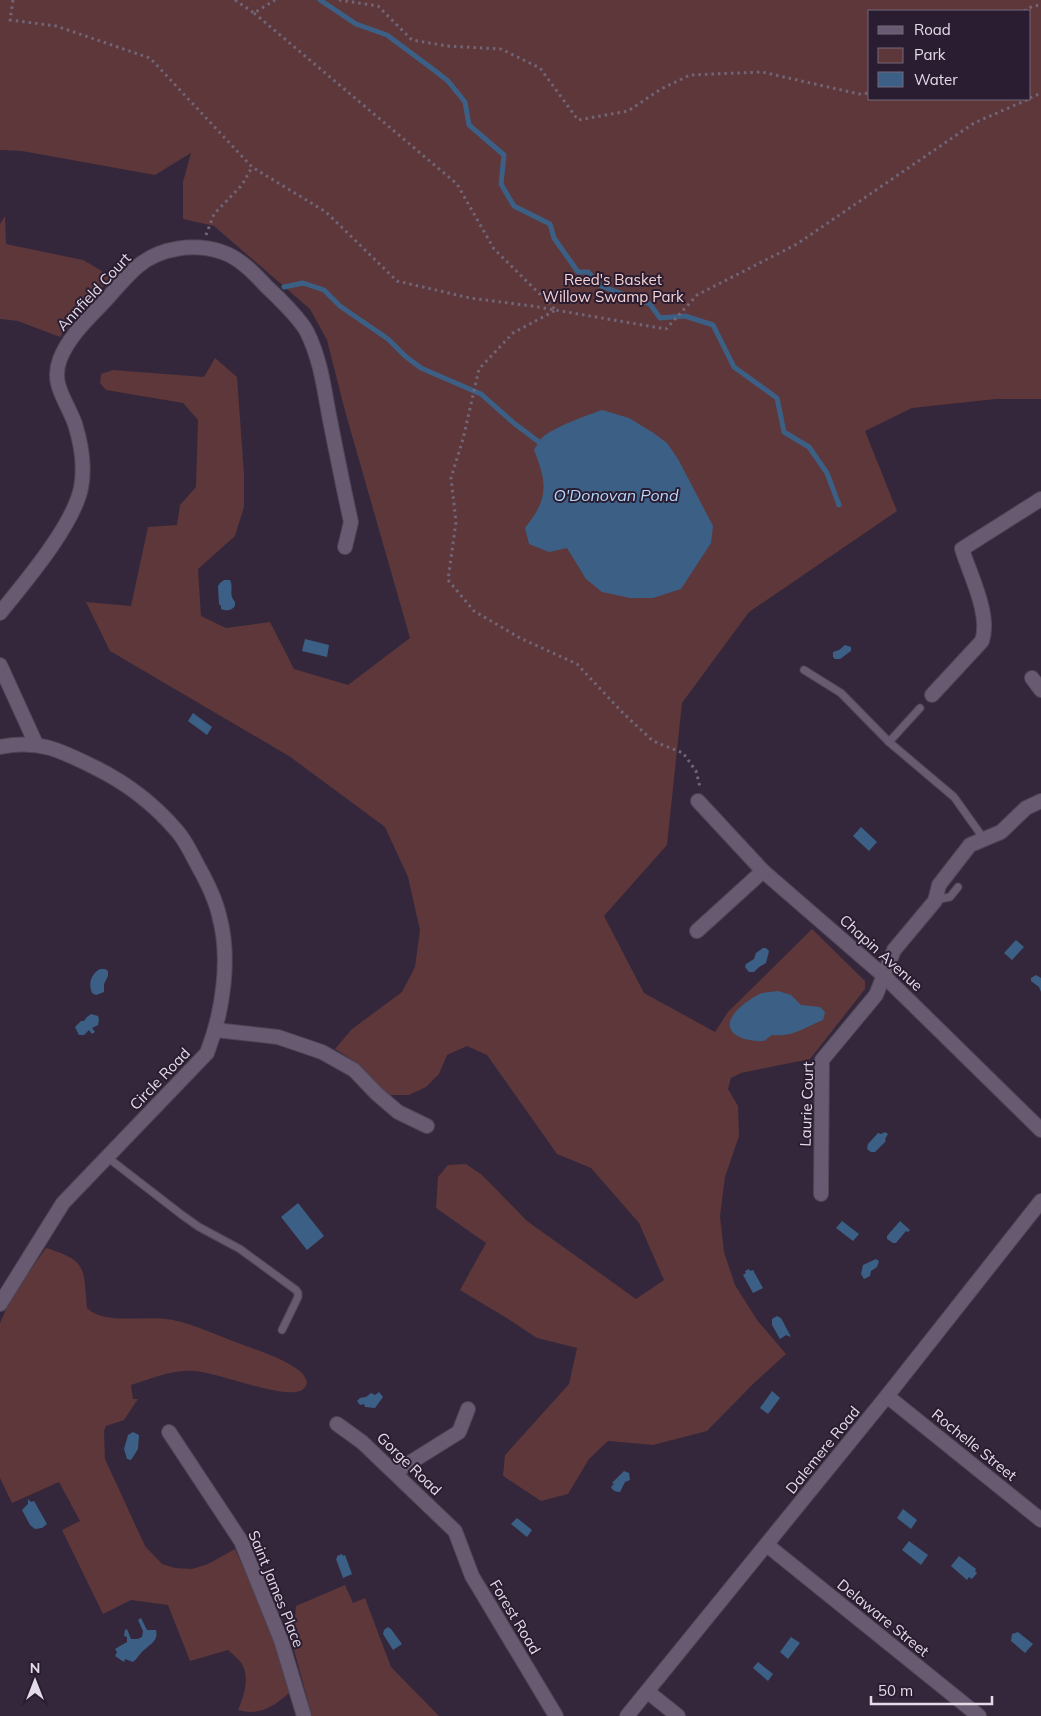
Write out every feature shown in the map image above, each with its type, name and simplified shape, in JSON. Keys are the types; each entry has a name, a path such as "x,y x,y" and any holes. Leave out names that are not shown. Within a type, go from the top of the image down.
{"street":[{"name":"Annfield Court","path":"0,614 58,535 75,506 81,487 81,450 74,422 58,386 56,374 65,347 77,331 137,266 154,255 176,248 201,247 224,253 242,263 281,300 306,330 318,358 351,522 345,547"},
{"path":"932,695 982,641 985,632 983,612 962,549 1041,499"},
{"path":"0,665 36,744 0,747"},
{"path":"1032,678 1041,690"},
{"name":"Circle Road","path":"0,1304 64,1203 207,1053 216,1030 222,996 224,953 219,915 208,884 178,832 154,806 112,776 70,755 36,744"},
{"name":"Laurie Court","path":"821,1194 822,1060 876,995 894,950 935,900 939,885 970,845 1001,832 1026,808 1041,801"},
{"name":"Chapin Avenue","path":"700,803 763,871 884,976 1041,1130"},
{"path":"697,931 763,871"},
{"path":"216,1030 278,1037 322,1052 354,1070 376,1094 398,1112 427,1126"},
{"name":"Dalemere Road","path":"627,1716 887,1396 1041,1201"},
{"name":"Rochelle Street","path":"887,1396 1041,1520"},
{"path":"395,1472 458,1432 468,1410"},
{"name":"Gorge Road","path":"337,1424 362,1442 395,1472 455,1532"},
{"name":"Saint James Place","path":"169,1432 241,1541 281,1640 304,1716"},
{"name":"Forest Road","path":"455,1532 472,1576 556,1716"},
{"name":"Delaware Street","path":"767,1545 979,1716"},
{"path":"648,1692 678,1716"}],"lane":[{"path":"804,670 841,693 889,742 954,797 984,839"},
{"path":"889,742 920,708"},
{"path":"935,900 950,896 958,887"},
{"path":"107,1157 198,1227 240,1249 296,1290 298,1297 282,1330"}],"path":[{"path":"13,0 10,20 56,26 150,58 252,167 326,212 397,281 470,298 556,310 666,329 697,295 797,244 974,123 1025,100"},
{"path":"235,0 254,13 457,184 494,249 556,310"},
{"path":"254,13 275,0"},
{"path":"339,0 378,6 412,40 447,46 501,49 540,68 578,120 628,111 661,89 690,76 762,72 859,94 868,93"},
{"path":"1026,10 1041,5"},
{"path":"201,247 214,214 242,185 252,167"},
{"path":"556,310 513,333 479,368 463,439 451,478 456,522 448,580 474,611 520,638 577,664 623,713 653,741 683,753 696,771 700,803"}],"green space":[{"name":"Reed's Basket Willow Swamp Park","path":"0,0 1041,0 1041,399 996,399 912,408 865,431 897,511 749,612 682,703 667,845 604,916 644,993 715,1032 728,1012 812,929 865,981 865,989 810,1059 741,1073 731,1078 728,1089 738,1106 739,1136 725,1177 720,1216 724,1252 735,1285 757,1320 786,1354 754,1383 707,1431 653,1445 608,1441 589,1459 568,1494 541,1501 503,1476 505,1455 569,1384 577,1348 537,1338 460,1290 486,1243 436,1208 438,1177 448,1165 466,1164 482,1175 527,1221 636,1299 664,1280 639,1223 591,1168 557,1154 487,1055 467,1046 447,1055 439,1074 426,1087 409,1095 388,1095 359,1064 335,1049 352,1029 402,992 415,967 420,930 408,877 385,827 289,756 110,651 86,602 131,606 148,527 177,525 180,505 196,487 198,420 183,403 106,390 100,383 101,374 113,370 204,377 215,358 237,377 244,474 244,507 235,536 198,569 201,616 226,628 270,622 294,669 348,685 410,638 345,411 327,340 310,309 214,226 183,219 183,182 191,153 155,175 22,151 0,150"},
{"path":"5,216 6,244 83,260 112,277 75,317 60,337 18,321 0,319 0,224"},
{"path":"46,1248 70,1257 77,1262 84,1275 87,1308 95,1313 105,1317 116,1318 163,1318 173,1320 279,1359 304,1375 307,1382 305,1387 300,1391 290,1392 264,1388 194,1371 170,1373 154,1377 131,1385 133,1399 138,1399 124,1420 106,1426 104,1431 105,1459 145,1546 162,1564 175,1568 192,1569 208,1564 235,1549 270,1628 289,1693 266,1709 253,1712 238,1710 244,1693 246,1675 241,1662 228,1650 190,1661 168,1605 131,1600 103,1614 62,1530 80,1521 59,1482 12,1503 0,1478 0,1323 12,1296"},
{"path":"345,1585 353,1603 365,1598 391,1667 439,1716 312,1716 293,1646 296,1606"}],"water":[{"name":"O'Donovan Pond","path":"602,410 629,418 667,443 678,459 713,526 711,543 681,589 653,598 630,598 602,592 586,579 567,548 549,552 529,544 525,528 533,518 542,500 543,491 542,473 534,450 540,440 551,431"},
{"path":"224,580 230,580 232,596 235,602 235,606 229,610 221,609 219,604 218,586"},
{"path":"305,639 329,645 327,657 302,651"},
{"path":"845,645 851,647 851,651 840,659 835,659 833,652"},
{"path":"193,713 212,727 207,735 188,721"},
{"path":"861,827 877,842 869,851 853,836"},
{"path":"1016,940 1024,947 1012,960 1004,953"},
{"path":"763,948 769,951 766,963 754,972 749,972 745,967 746,964 754,959 756,953"},
{"path":"100,969 108,971 108,976 104,984 104,992 96,995 92,993 90,982 94,973"},
{"path":"1036,975 1041,978 1041,992 1039,987 1031,981 1031,978"},
{"path":"778,991 791,995 801,1005 820,1007 825,1012 823,1020 793,1033 772,1035 764,1041 748,1040 732,1032 730,1022 743,1004 762,993"},
{"path":"91,1014 98,1016 99,1020 98,1025 92,1028 95,1032 92,1034 89,1030 84,1035 79,1035 75,1027"},
{"path":"885,1132 888,1134 885,1139 886,1141 875,1152 867,1149 868,1144 878,1133"},
{"path":"298,1203 324,1236 307,1250 281,1217"},
{"path":"842,1221 859,1234 853,1241 836,1228"},
{"path":"900,1221 910,1230 906,1231 896,1243 893,1243 887,1239 887,1236"},
{"path":"876,1259 879,1261 877,1267 871,1271 870,1276 864,1279 861,1274 863,1265"},
{"path":"749,1269 750,1271 753,1270 763,1288 753,1293 743,1275"},
{"path":"777,1316 781,1318 791,1337 786,1335 780,1339 772,1325 772,1319"},
{"path":"772,1391 780,1398 768,1414 760,1408"},
{"path":"379,1392 383,1397 375,1408 365,1407 364,1404 360,1405 357,1401 371,1393 375,1395"},
{"path":"133,1432 139,1435 138,1449 131,1460 127,1459 124,1449 128,1435"},
{"path":"624,1471 629,1473 630,1480 625,1482 620,1492 615,1491 611,1487 614,1484 612,1483"},
{"path":"28,1499 31,1502 34,1501 47,1524 42,1528 35,1529 30,1525 22,1510 28,1504"},
{"path":"903,1509 917,1520 911,1529 897,1518"},
{"path":"517,1518 532,1530 527,1537 511,1524"},
{"path":"909,1541 928,1555 921,1565 902,1550"},
{"path":"342,1554 343,1556 345,1555 352,1574 343,1578 336,1559 337,1556"},
{"path":"959,1556 976,1569 977,1573 972,1579 969,1577 967,1580 951,1566"},
{"path":"141,1618 147,1630 156,1630 156,1638 133,1662 125,1659 124,1662 115,1656 117,1652 115,1649 127,1642 127,1637 124,1636 127,1629 131,1639 142,1637 143,1631 138,1620"},
{"path":"388,1627 402,1644 393,1650 383,1634 384,1630"},
{"path":"1018,1632 1033,1644 1025,1653 1011,1641 1012,1634"},
{"path":"791,1637 800,1643 788,1659 780,1652"},
{"path":"758,1662 773,1674 768,1681 753,1668"}],"waterway":[{"path":"320,0 356,24 387,35 448,81 465,102 469,125 504,155 501,184 514,206 550,224 554,238 578,272 588,272 601,286 650,304 660,318 685,316 713,325 734,367 777,398 784,432 809,447 827,473 839,505"},
{"path":"284,287 303,283 324,290 340,306 388,339 405,356 421,368 481,394 539,442"}]}
